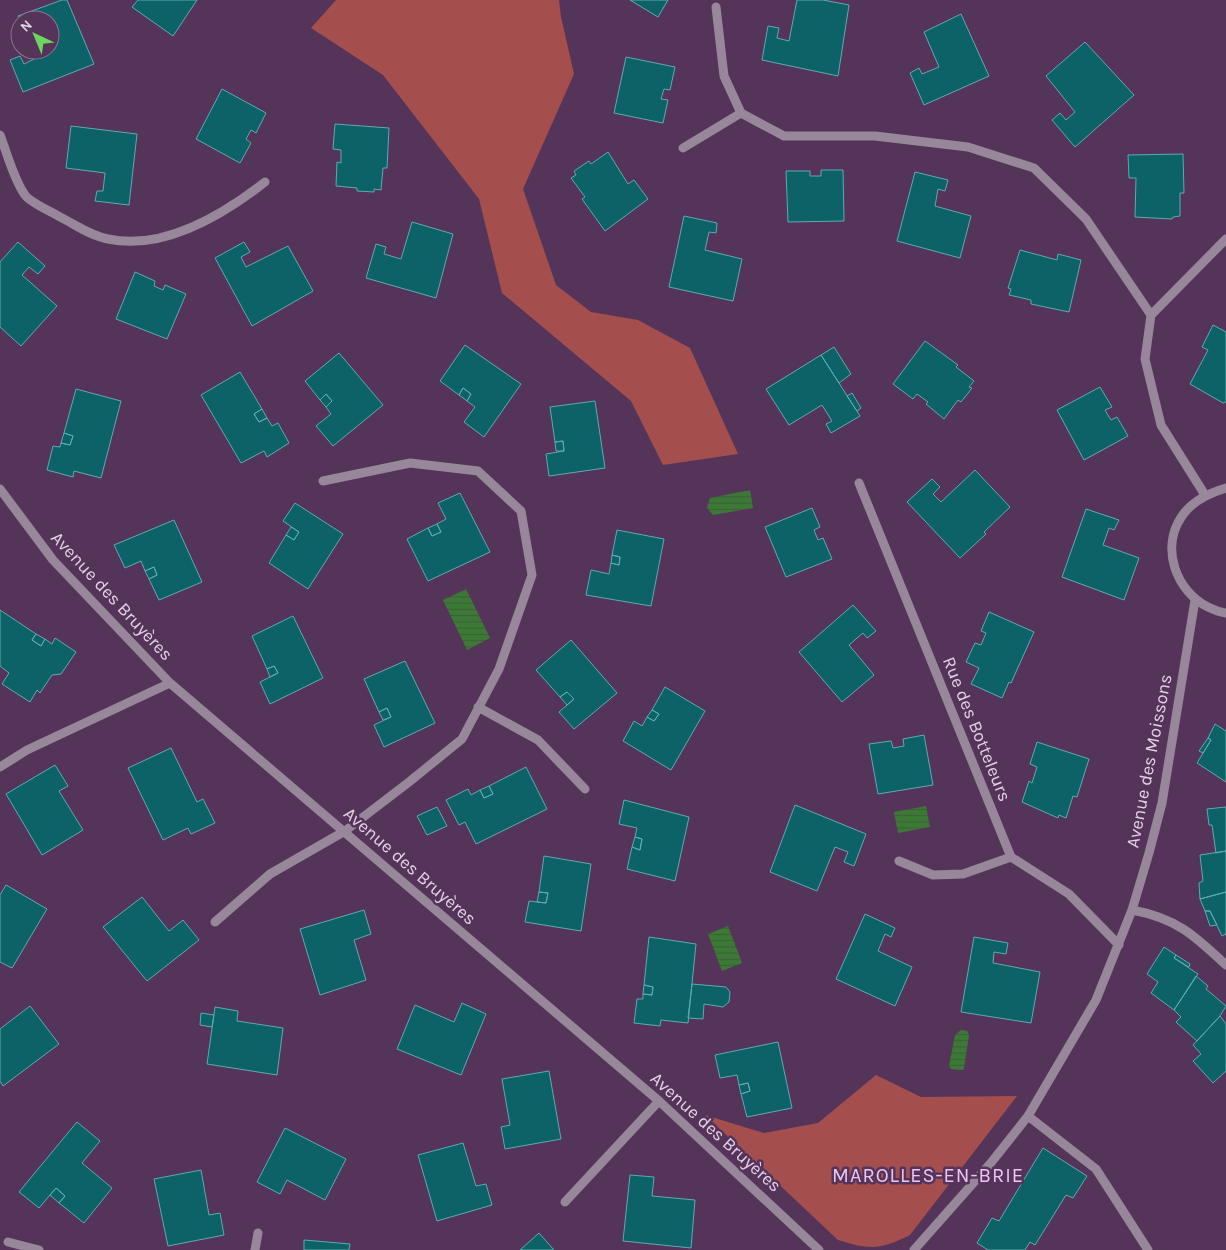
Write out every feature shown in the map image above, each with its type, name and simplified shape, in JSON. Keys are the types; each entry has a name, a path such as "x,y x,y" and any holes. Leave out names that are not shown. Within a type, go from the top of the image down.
{"street":[{"path":"716,6 724,76 741,113 784,136 875,136 968,147 1034,168 1086,219 1151,315"},
{"path":"683,148 741,113"},
{"path":"0,136 25,197 90,233 109,240 128,241 169,235 200,223 227,209 265,182"},
{"path":"1205,494 1161,425 1145,359 1151,315 1226,239"},
{"path":"215,922 270,874 344,831 462,739 498,669 532,575 522,511 478,471 410,463 324,481"},
{"name":"Rue des Botteleurs","path":"860,483 1011,857"},
{"name":"Avenue des Bruyères","path":"0,488 53,560 170,683 659,1101 819,1250"},
{"path":"1226,488 1205,494 1182,516 1173,536 1171,549 1177,578 1195,600 1220,612 1226,612"},
{"name":"Avenue des Moissons","path":"914,1250 990,1164 1028,1116 1096,1000 1132,910 1162,803 1195,600"},
{"path":"0,767 27,750 170,683"},
{"path":"478,708 538,740 585,789"},
{"path":"899,862 933,875 963,874 1011,857 1069,894 1119,945"},
{"path":"1132,910 1157,914 1176,923 1199,939 1226,965"},
{"path":"565,1202 659,1101"},
{"path":"1028,1116 1096,1169 1148,1250"},
{"path":"254,1250 258,1233"},
{"path":"8,1242 39,1250"}],"shaded area":[{"path":"336,0 559,0 574,74 523,189 556,285 591,312 638,320 690,348 738,454 663,465 631,401 502,293 479,199 383,75 311,28"},
{"path":"750,490 753,508 713,515 707,508 710,498"},
{"path":"466,589 490,638 467,650 443,600"},
{"path":"926,806 930,827 898,833 894,812"},
{"path":"728,926 742,963 722,971 708,934"},
{"path":"961,1030 967,1031 969,1035 964,1068 963,1070 951,1069 949,1066 955,1035"},
{"path":"876,1075 921,1097 1017,1096 910,1235 891,1244 867,1247 838,1240 705,1115 764,1133 818,1123"}],"building":[{"path":"67,0 94,64 23,92 10,60 22,60 24,64 32,60 60,60 60,10 34,10"},
{"path":"138,0 197,0 173,36 132,7"},
{"path":"630,0 668,0 658,17"},
{"path":"797,0 823,0 849,5 838,76 762,60 768,26 779,28 777,38 789,41"},
{"path":"961,14 989,76 924,105 910,73 919,68 922,74 939,67 924,32"},
{"path":"1085,42 1134,95 1075,147 1052,120 1060,113 1066,120 1075,112 1046,76"},
{"path":"626,57 675,67 670,90 664,89 661,99 668,100 663,123 614,113"},
{"path":"222,89 266,113 256,133 251,130 246,139 251,143 240,163 196,139"},
{"path":"335,124 389,128 387,168 383,168 381,190 374,189 374,192 357,191 357,188 336,186 337,162 341,163 341,150 333,149"},
{"path":"71,126 137,134 129,205 95,201 97,191 103,191 105,173 66,168"},
{"path":"608,152 628,184 634,180 648,199 605,231 582,199 585,197 571,178 576,175 574,171 589,161 591,164"},
{"path":"1183,154 1184,193 1180,193 1180,216 1173,217 1172,219 1135,217 1136,178 1129,178 1128,155"},
{"path":"821,170 843,170 844,221 788,222 786,171 810,171 810,176 821,176"},
{"path":"915,172 948,180 945,191 938,189 935,206 971,216 960,258 897,241"},
{"path":"684,216 717,223 716,233 709,232 705,250 742,259 733,301 669,287"},
{"path":"412,222 453,234 436,298 366,278 376,244 386,247 384,254 401,259"},
{"path":"18,242 45,266 38,274 29,267 22,275 57,306 21,346 0,327 0,262"},
{"path":"244,242 250,252 241,257 246,267 288,246 313,291 252,326 215,258"},
{"path":"1020,250 1057,260 1058,254 1081,260 1069,312 1031,304 1031,300 1009,295 1011,289 1008,288"},
{"path":"135,272 155,281 154,286 163,290 165,285 186,294 167,339 116,319"},
{"path":"1213,325 1226,332 1226,402 1223,403 1190,384 1208,350 1202,347"},
{"path":"925,341 958,365 956,367 974,381 969,387 972,388 961,402 958,400 944,419 926,404 928,402 917,394 913,399 893,384"},
{"path":"465,345 521,384 484,437 464,422 475,407 467,401 471,394 463,388 459,395 440,381"},
{"path":"834,347 851,374 839,383 821,355"},
{"path":"339,353 383,405 333,446 316,426 331,414 326,407 332,401 326,394 320,400 305,381"},
{"path":"821,355 860,416 831,433 826,424 832,421 822,405 789,425 766,389"},
{"path":"240,372 262,409 254,414 259,422 267,418 272,426 278,423 289,443 267,457 264,451 241,463 201,395"},
{"path":"1100,387 1112,407 1105,410 1111,420 1117,417 1128,436 1084,460 1057,410"},
{"path":"463,388 471,394 467,401 459,395"},
{"path":"76,389 121,401 101,478 74,471 73,477 47,470 53,446 60,447 61,443 70,445 73,436 64,433"},
{"path":"852,393 861,408 857,411 847,396"},
{"path":"326,394 332,401 326,407 320,400"},
{"path":"595,401 605,468 549,476 546,454 564,451 563,441 555,442 550,407"},
{"path":"262,409 267,418 259,422 254,414"},
{"path":"64,433 73,436 70,445 61,443"},
{"path":"563,441 564,451 556,451 555,442"},
{"path":"975,470 1010,507 984,532 986,534 960,558 907,502 932,479 940,487 933,494 941,502"},
{"path":"460,493 490,552 428,581 407,539 428,528 432,536 441,532 437,524 446,519 438,503"},
{"path":"295,503 343,534 308,589 269,563 286,535 294,540 299,532 283,521"},
{"path":"812,508 820,527 814,530 818,540 823,538 832,559 786,577 765,527"},
{"path":"1086,509 1119,520 1114,530 1109,528 1103,545 1139,558 1124,600 1062,577"},
{"path":"174,520 202,582 159,600 149,579 157,575 154,567 145,571 141,561 125,568 114,545"},
{"path":"437,524 441,532 432,536 428,528"},
{"path":"291,527 299,532 294,540 286,535"},
{"path":"617,530 664,539 651,606 586,595 591,570 609,574 611,563 619,565 620,557 612,555"},
{"path":"612,555 620,557 619,565 611,563"},
{"path":"154,567 157,575 149,579 145,571"},
{"path":"853,605 876,631 867,638 863,633 849,645 874,675 842,702 799,652"},
{"path":"0,610 36,634 32,640 41,646 45,639 52,644 55,638 76,652 61,674 52,675 40,693 37,690 30,702 2,684 9,673 0,666"},
{"path":"989,612 1034,632 1011,683 1009,682 1002,698 971,684 979,668 966,662 975,643 981,645 986,633 981,631"},
{"path":"293,616 323,678 270,704 260,682 278,673 274,666 267,669 252,636"},
{"path":"36,634 45,639 41,646 32,640"},
{"path":"571,640 617,693 574,729 559,712 574,699 567,692 560,697 536,670"},
{"path":"405,661 435,723 384,747 374,725 391,717 387,708 379,712 364,679"},
{"path":"274,666 278,673 270,677 267,669"},
{"path":"665,687 705,711 671,770 623,741 634,721 642,726 647,717 654,721 659,714 652,710"},
{"path":"567,692 574,699 567,705 560,697"},
{"path":"387,708 391,717 383,720 379,712"},
{"path":"652,710 659,714 654,721 647,717"},
{"path":"1215,724 1226,731 1226,782 1197,763 1211,740 1208,738"},
{"path":"924,735 933,785 878,794 869,744 891,741 893,748 904,746 903,739"},
{"path":"1208,738 1211,740 1203,753 1199,751"},
{"path":"1037,742 1089,759 1077,797 1073,796 1066,818 1059,815 1058,818 1022,802 1029,781 1032,783 1037,767 1030,764"},
{"path":"171,748 197,802 203,799 215,823 191,834 188,828 163,840 128,768"},
{"path":"55,765 68,786 59,791 83,830 42,855 6,794"},
{"path":"526,767 547,809 476,844 465,822 459,825 446,800 468,789 471,795 480,790 484,798 493,794 489,786"},
{"path":"489,786 493,794 484,798 480,790"},
{"path":"624,800 689,817 675,881 627,869 632,847 640,850 642,839 635,837 637,828 619,824"},
{"path":"795,805 866,834 854,866 844,862 848,852 835,847 817,891 770,872"},
{"path":"437,807 447,826 427,835 417,816"},
{"path":"1226,807 1226,851 1216,853 1212,825 1209,825 1207,809"},
{"path":"635,837 642,839 640,850 632,847"},
{"path":"1226,851 1226,892 1200,899 1199,883 1203,881 1200,855"},
{"path":"544,856 591,864 581,931 525,922 529,901 546,903 548,893 539,892"},
{"path":"6,885 47,909 12,968 0,962 0,895"},
{"path":"539,892 548,893 546,903 537,902"},
{"path":"1226,892 1226,934 1222,936 1210,911 1205,911 1200,899"},
{"path":"142,897 169,931 183,920 199,940 147,981 103,927"},
{"path":"364,910 371,934 354,940 366,980 320,995 300,929"},
{"path":"1205,911 1210,911 1217,925 1210,926"},
{"path":"865,914 895,928 891,937 885,934 878,951 912,967 895,1006 836,979"},
{"path":"649,937 696,944 688,1023 661,1020 660,1026 634,1023 637,999 643,999 643,994 652,995 653,987 644,985"},
{"path":"974,937 1008,943 1006,954 994,952 993,963 1040,972 1031,1023 961,1012"},
{"path":"1164,947 1176,955 1174,958 1198,974 1174,1010 1151,993 1158,982 1147,974"},
{"path":"1176,955 1190,964 1189,967 1174,958"},
{"path":"1196,976 1208,986 1206,989 1226,1006 1220,1016 1197,1041 1176,1022 1181,1017 1174,1010"},
{"path":"692,984 726,987 730,992 729,1002 723,1007 704,1004 703,1019 688,1018"},
{"path":"644,985 653,987 652,995 643,994"},
{"path":"462,1003 486,1014 461,1075 397,1049 415,1005 454,1022"},
{"path":"30,1006 59,1044 3,1086 0,1081 0,1029"},
{"path":"215,1007 238,1011 237,1021 283,1028 277,1075 207,1064"},
{"path":"201,1013 214,1015 212,1027 200,1025"},
{"path":"1220,1016 1226,1024 1226,1071 1213,1083 1193,1061 1201,1054 1193,1045"},
{"path":"778,1042 792,1108 747,1117 741,1094 750,1091 748,1083 739,1085 737,1075 720,1078 715,1055"},
{"path":"549,1071 561,1139 505,1149 501,1127 510,1125 502,1079"},
{"path":"748,1083 750,1091 741,1094 739,1085"},
{"path":"77,1122 100,1141 82,1163 112,1188 84,1223 59,1203 65,1196 56,1188 39,1208 19,1192"},
{"path":"285,1128 346,1159 325,1200 287,1180 280,1194 257,1182"},
{"path":"463,1143 476,1186 486,1184 492,1205 437,1221 418,1155"},
{"path":"1043,1148 1087,1176 1073,1198 1066,1195 1035,1245 1030,1242 1025,1250 988,1250 977,1243 992,1218 999,1221"},
{"path":"201,1170 209,1215 220,1213 224,1235 168,1246 154,1179"},
{"path":"630,1175 654,1177 652,1196 695,1200 691,1248 623,1241"},
{"path":"56,1188 65,1196 59,1203 50,1195"},
{"path":"539,1233 554,1250 520,1250"},
{"path":"304,1240 350,1244 349,1250 304,1250"}],"district":[{"name":"MAROLLES-EN-BRIE","path":"928,1175"}]}
